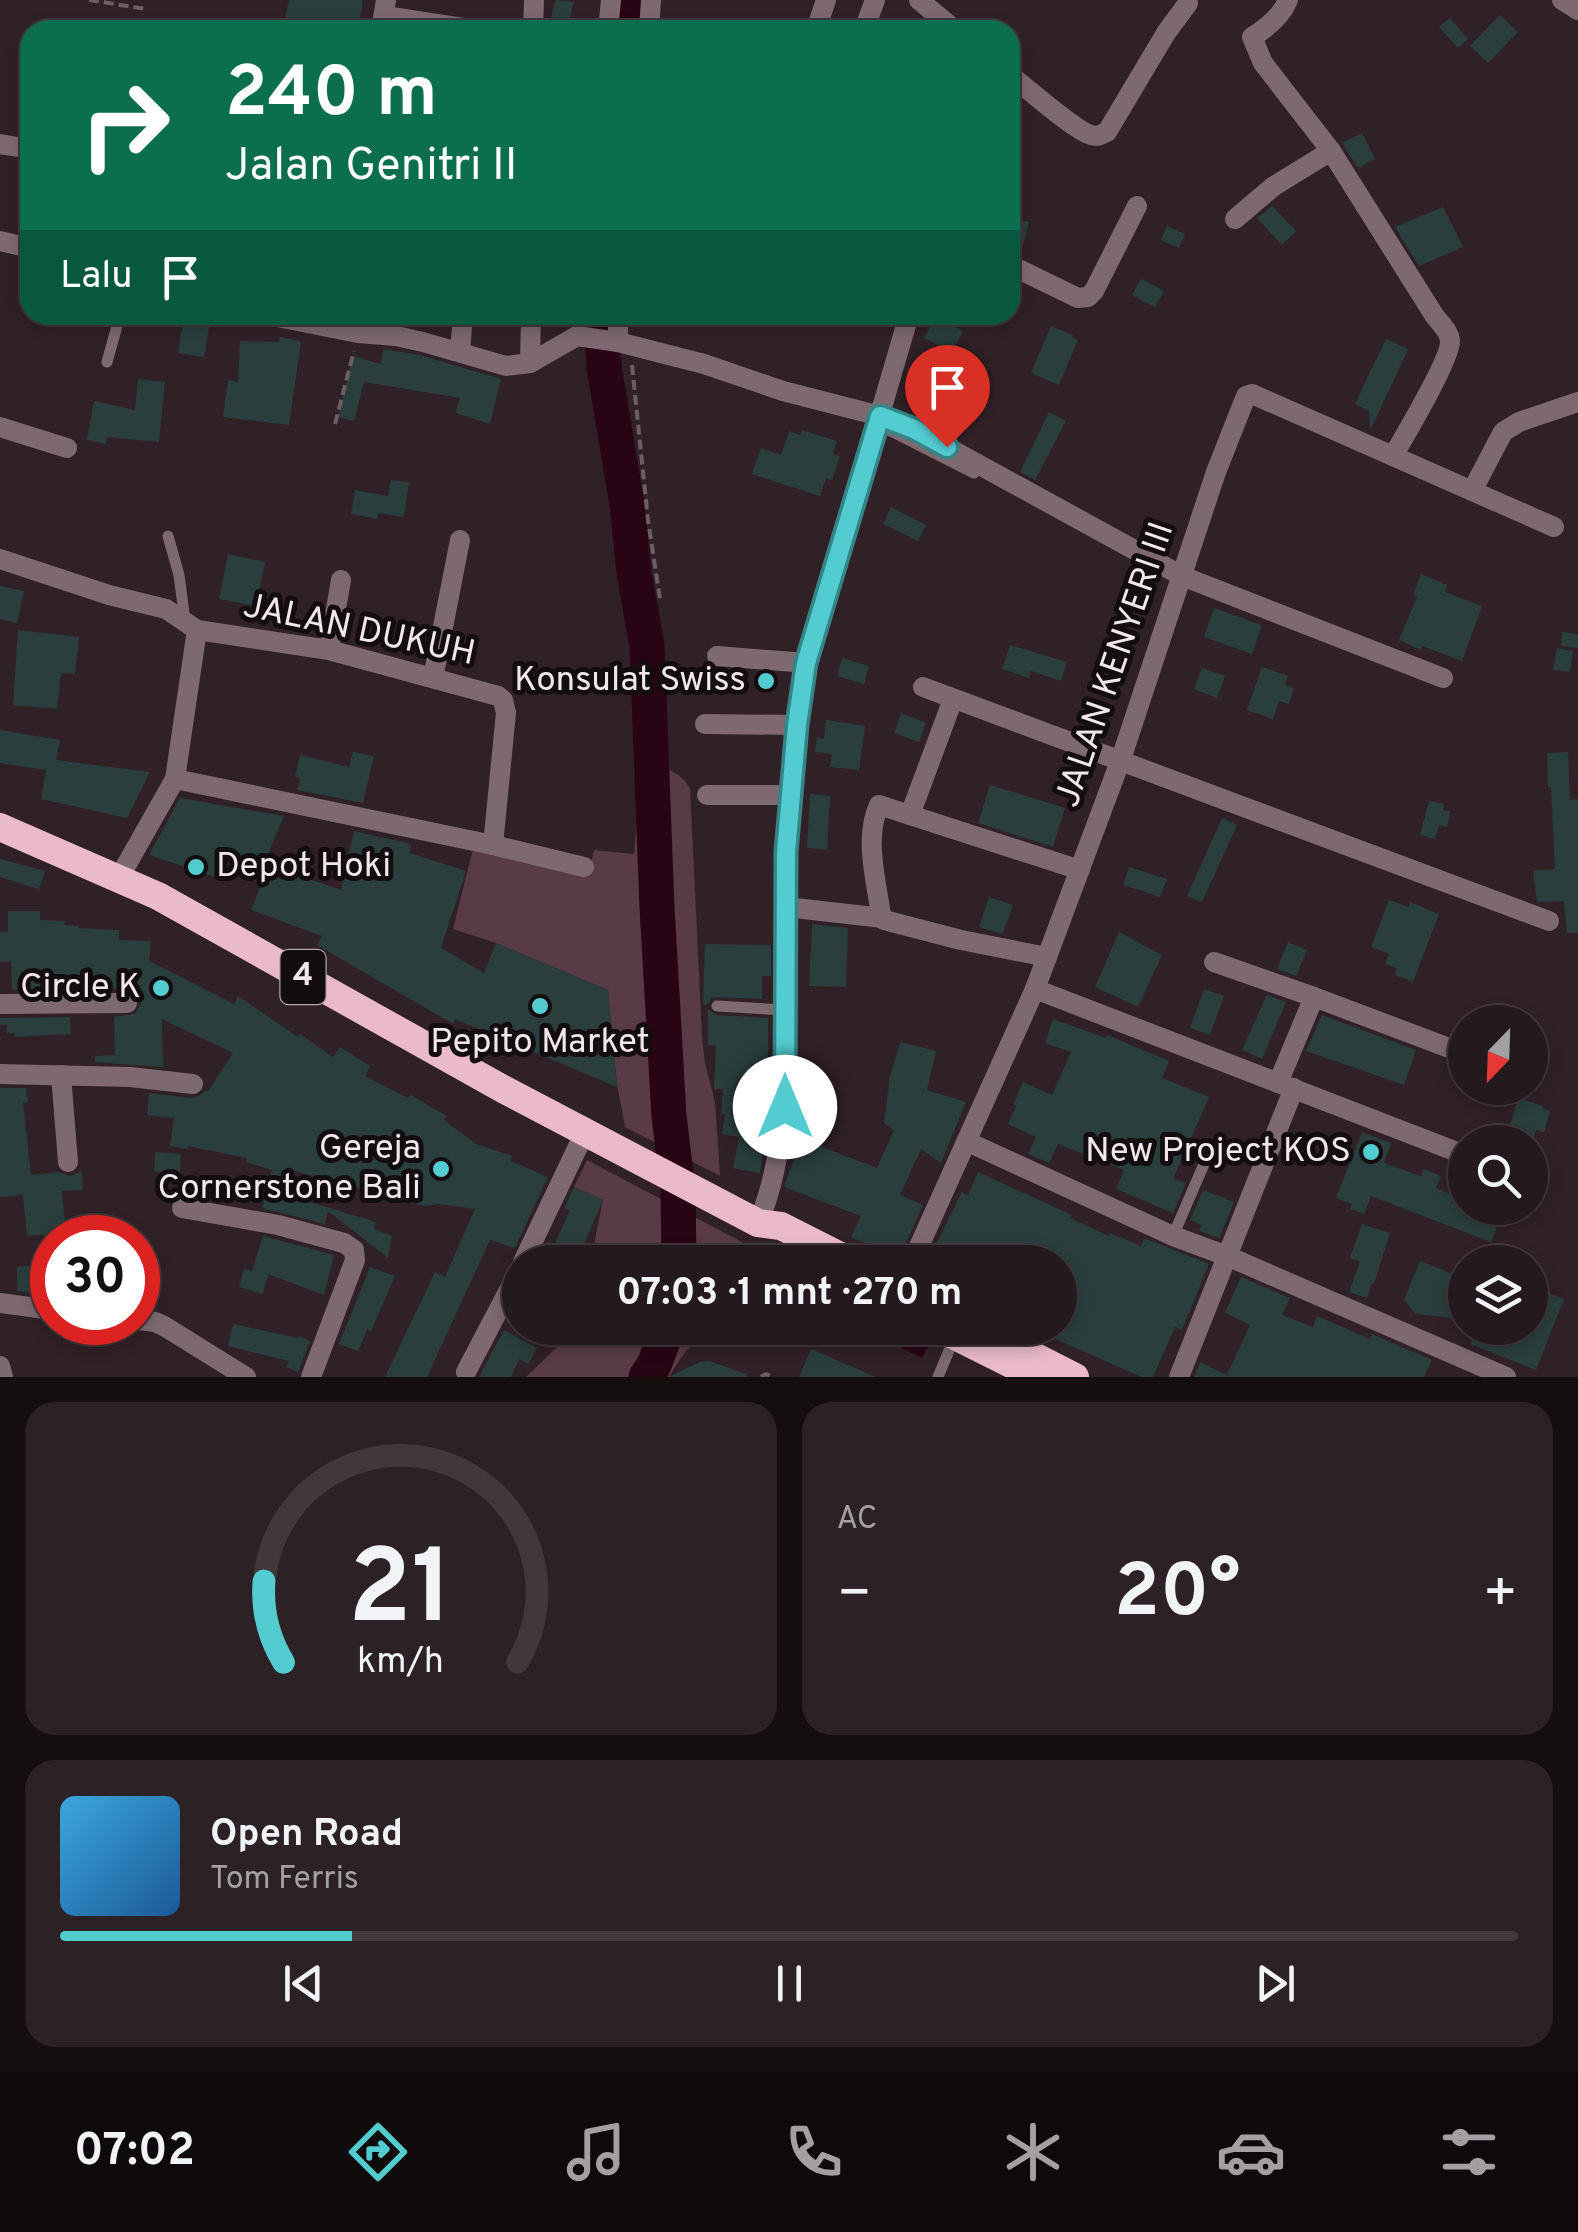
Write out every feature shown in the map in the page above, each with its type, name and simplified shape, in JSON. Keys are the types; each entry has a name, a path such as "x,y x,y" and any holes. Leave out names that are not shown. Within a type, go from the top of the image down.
{"highway":[{"name":"4","path":"0,827 158,896 592,1136 748,1218 782,1226 819,1245"},
{"name":"4","path":"748,1218 779,1245"},
{"path":"984,1345 1038,1377"},
{"path":"995,1345 1075,1377"}],"street":[{"path":"919,0 943,20"},
{"path":"1288,0 1270,26 1252,37 1263,63 1331,151 1450,336 1443,364 1393,456"},
{"path":"1562,0 1578,10"},
{"path":"1020,82 1088,134 1107,132 1188,3"},
{"path":"384,15 415,20"},
{"path":"1235,219 1274,186 1331,151"},
{"path":"1020,269 1078,298 1088,297 1137,206"},
{"path":"362,325 506,366 530,363 577,336 620,343 704,364 914,429 1182,576 1443,678"},
{"path":"460,352 462,325"},
{"path":"530,363 531,325"},
{"path":"619,325 620,343"},
{"path":"748,1218 769,1197 785,1107 786,852 806,663 907,325"},
{"name":"JALAN KENYERI III","path":"920,1245 1047,958 1121,759 1216,472 1246,396 1252,394 1554,527"},
{"path":"1472,491 1503,432 1519,422 1578,402"},
{"path":"0,426 66,448"},
{"path":"433,678 460,540"},
{"path":"0,559 166,610 191,625"},
{"path":"329,650 341,580"},
{"name":"JALAN DUKUH","path":"119,878 175,779 191,625 329,650 498,696 506,712 494,845"},
{"path":"717,656 806,663"},
{"path":"924,686 1549,921"},
{"path":"910,815 954,699"},
{"path":"705,724 797,725"},
{"path":"175,779 584,867"},
{"path":"707,794 791,795"},
{"path":"883,918 872,823 879,805 1080,870"},
{"path":"786,907 883,918 1047,958"},
{"path":"1214,962 1448,1048"},
{"path":"1035,989 1448,1148"},
{"path":"1179,1377 1228,1256 1314,997"},
{"path":"0,1004 128,1003"},
{"path":"0,1074 130,1077 192,1084"},
{"path":"61,1075 68,1162"},
{"path":"533,1245 592,1136"},
{"path":"968,1142 1172,1236 1228,1256 1506,1377"},
{"path":"182,1208 278,1225 344,1243 354,1250 355,1260 311,1377"},
{"path":"0,1303 30,1307"},
{"path":"466,1372 502,1304"},
{"path":"160,1324 246,1377"},
{"path":"0,1366 2,1377"}],"lane":[{"path":"107,362 117,325"},
{"path":"879,421 974,473"},
{"path":"168,536 191,625"},
{"path":"716,1006 785,1010"},
{"path":"1172,1236 1207,1157"},
{"path":"938,1377 952,1345"}],"path":[{"path":"89,0 146,10"},
{"path":"335,424 359,325"},
{"path":"620,343 660,599"},
{"path":"761,1377 772,1377"}],"shaded area":[{"path":"642,766 670,770 690,788 702,1037 715,1102 720,1176 625,1127 608,990 453,929 473,849 588,876 594,850 634,854"},
{"path":"587,1160 748,1245 594,1245 603,1200 574,1187"},
{"path":"559,1345 692,1345 669,1377 526,1377"},
{"path":"896,1345 928,1346 922,1358"}],"building":[{"path":"289,0 363,0 360,20 285,20"},
{"path":"556,0 574,2 570,20 550,20"},
{"path":"1500,15 1518,32 1488,63 1470,46"},
{"path":"1450,18 1468,39 1458,48 1439,27"},
{"path":"1362,133 1375,159 1358,168 1342,143"},
{"path":"1272,206 1296,231 1282,245 1257,218"},
{"path":"1443,207 1463,247 1419,266 1395,227"},
{"path":"1020,220 1029,222 1020,247"},
{"path":"1167,226 1185,234 1179,248 1161,240"},
{"path":"1141,279 1164,291 1155,307 1132,295"},
{"path":"183,325 209,327 204,357 178,353"},
{"path":"931,325 951,325 963,331 952,352 924,338"},
{"path":"1051,326 1078,340 1059,385 1031,373"},
{"path":"280,337 301,341 289,425 223,417 228,380 238,382 240,341 279,342"},
{"path":"1386,339 1408,349 1370,431 1369,411 1355,404"},
{"path":"383,349 420,355 501,379 490,424 456,413 460,398 364,382 354,421 338,417 353,356 381,364"},
{"path":"138,379 165,382 159,442 107,437 106,444 87,440 94,401 135,410"},
{"path":"1049,412 1066,421 1035,480 1020,472"},
{"path":"802,430 837,441 833,454 840,456 832,480 826,478 820,496 752,474 761,448 781,455 789,431 800,435"},
{"path":"391,480 409,482 404,517 378,513 377,519 351,514 355,490 388,496"},
{"path":"891,507 926,525 918,541 883,524"},
{"path":"228,554 265,562 256,606 219,599"},
{"path":"1421,574 1447,585 1445,592 1482,606 1462,661 1399,640 1417,597 1413,595"},
{"path":"0,586 24,591 17,623 0,619"},
{"path":"1214,608 1262,625 1252,654 1204,637"},
{"path":"18,630 79,637 75,674 61,673 57,709 13,705"},
{"path":"1562,632 1578,634 1578,648 1561,646"},
{"path":"1010,645 1067,662 1061,681 1031,671 1029,678 1002,669"},
{"path":"1557,648 1573,651 1570,672 1553,670"},
{"path":"842,658 869,666 864,684 837,676"},
{"path":"1262,667 1288,676 1285,685 1294,688 1289,704 1279,701 1273,719 1247,710"},
{"path":"1202,668 1225,676 1217,698 1194,689"},
{"path":"901,713 926,723 919,742 894,733"},
{"path":"826,720 865,726 859,770 830,767 832,754 815,752 817,738 824,739"},
{"path":"0,730 60,740 56,760 150,772 127,818 41,799 46,770 0,763"},
{"path":"353,752 374,756 363,803 297,790 300,778 295,777 300,755 349,767"},
{"path":"1568,752 1570,800 1578,799 1578,933 1567,933 1564,901 1537,902 1533,871 1555,869 1547,753"},
{"path":"990,785 1065,808 1053,847 978,823"},
{"path":"810,794 830,796 827,850 807,848"},
{"path":"180,798 284,816 261,871 226,857 218,878 149,855"},
{"path":"1429,801 1444,804 1443,810 1450,811 1447,827 1439,825 1435,839 1420,835"},
{"path":"1222,818 1237,825 1202,902 1187,896"},
{"path":"354,831 411,844 410,853 466,871 441,948 484,973 496,943 608,990 617,1087 455,1019 453,1024 317,945 322,936 251,910 269,865 341,890"},
{"path":"0,859 45,871 39,889 0,877"},
{"path":"1129,867 1167,879 1160,897 1123,885"},
{"path":"989,897 1013,905 1003,934 979,927"},
{"path":"1389,900 1409,907 1410,902 1439,914 1413,982 1395,975 1397,968 1385,964 1389,954 1371,947"},
{"path":"8,911 40,911 40,920 65,921 64,925 78,928 119,930 119,940 151,941 149,961 234,1004 238,996 333,1057 340,1047 370,1066 365,1076 408,1098 411,1095 447,1116 444,1120 476,1144 512,1156 511,1161 548,1177 516,1245 490,1240 427,1377 385,1377 435,1272 445,1277 475,1209 425,1206 287,1169 280,1193 376,1222 374,1229 392,1236 388,1258 328,1211 325,1224 262,1208 272,1170 246,1162 247,1158 170,1146 174,1118 147,1115 149,1093 199,1096 208,1091 233,1053 162,1019 163,1067 95,1062 95,1056 115,1055 114,1017 135,1014 141,1004 139,997 127,989 12,990 11,961 0,962 0,932 8,932"},
{"path":"812,924 848,928 846,987 809,986"},
{"path":"1119,932 1162,955 1138,1007 1095,987"},
{"path":"1288,942 1307,950 1296,976 1277,969"},
{"path":"705,944 771,945 771,976 762,976 762,999 717,997 703,1004"},
{"path":"1204,989 1224,996 1210,1035 1190,1028"},
{"path":"1267,995 1286,1002 1262,1059 1242,1050"},
{"path":"708,1009 716,1015 768,1018 771,1074 760,1173 733,1168 739,1137 722,1134 723,1089 714,1089 716,1046 708,1045"},
{"path":"1322,1015 1416,1050 1404,1085 1306,1051"},
{"path":"70,1017 71,1034 15,1037 15,1033 7,1033 7,1025 0,1025 0,1018"},
{"path":"1053,1019 1106,1038 1107,1035 1169,1061 1162,1078 1209,1097 1173,1179 1186,1183 1173,1213 1116,1189 1124,1170 1058,1144 1049,1163 1028,1154 1036,1137 1008,1124 1023,1082 1052,1095 1071,1052 1045,1043"},
{"path":"900,1042 936,1051 927,1090 966,1102 941,1163 921,1149 900,1195 923,1205 905,1245 864,1245 851,1237 861,1216 784,1187 801,1139 877,1168 894,1130 884,1123 890,1077"},
{"path":"0,1088 26,1088 28,1102 23,1103 31,1175 59,1172 70,1176 82,1171 83,1190 62,1191 64,1215 30,1215 30,1236 23,1195 0,1197"},
{"path":"1516,1105 1540,1105 1550,1111 1546,1125 1510,1125"},
{"path":"1362,1132 1391,1143 1384,1163 1421,1176 1424,1169 1441,1176 1436,1188 1448,1193 1448,1225 1498,1225 1491,1242 1371,1196 1364,1214 1336,1198"},
{"path":"155,1152 181,1154 180,1173 154,1172"},
{"path":"978,1172 1109,1236 1110,1233 1141,1246 1144,1238 1209,1264 1182,1330 1175,1327 1153,1377 1142,1377 1069,1345 1077,1345 1077,1245 936,1245 962,1192 968,1195"},
{"path":"574,1187 603,1200 584,1245 554,1245 570,1210 564,1208"},
{"path":"1203,1190 1234,1202 1219,1238 1199,1231 1201,1225 1190,1220"},
{"path":"1362,1224 1390,1233 1367,1298 1349,1292 1360,1261 1350,1258"},
{"path":"263,1236 334,1255 324,1295 268,1274 263,1294 239,1287 244,1269 252,1271"},
{"path":"1420,1261 1448,1272 1448,1318 1416,1314 1404,1300"},
{"path":"30,1265 30,1293 17,1291 17,1267"},
{"path":"370,1267 395,1276 358,1351 339,1344"},
{"path":"1241,1277 1290,1298 1282,1315 1313,1327 1317,1316 1432,1360 1424,1377 1194,1377 1200,1362 1227,1375 1250,1325 1225,1313"},
{"path":"1548,1293 1564,1299 1548,1340"},
{"path":"233,1324 310,1341 298,1372 286,1367 289,1361 228,1346"},
{"path":"502,1334 502,1345 537,1348 528,1364 519,1359 511,1377 479,1377"},
{"path":"1473,1345 1546,1345 1536,1370"},
{"path":"811,1349 876,1377 799,1377"},
{"path":"709,1361 747,1377 668,1377 700,1362"}],"waterway":[{"path":"637,20 638,0"},
{"path":"602,325 604,367 647,646 657,907 679,1245"},
{"path":"646,1377 662,1345"}],"place":[{"name":"Konsulat Swiss","path":"766,681"},
{"name":"Depot Hoki","path":"196,867"},
{"name":"Circle K","path":"161,988"},
{"name":"Pepito Market","path":"540,1006"},
{"name":"New Project KOS","path":"1371,1152"},
{"name":"Gereja Cornerstone Bali","path":"441,1169"}],"route":[{"path":"785,1107 786,852 806,663 880,416 947,447"}]}
